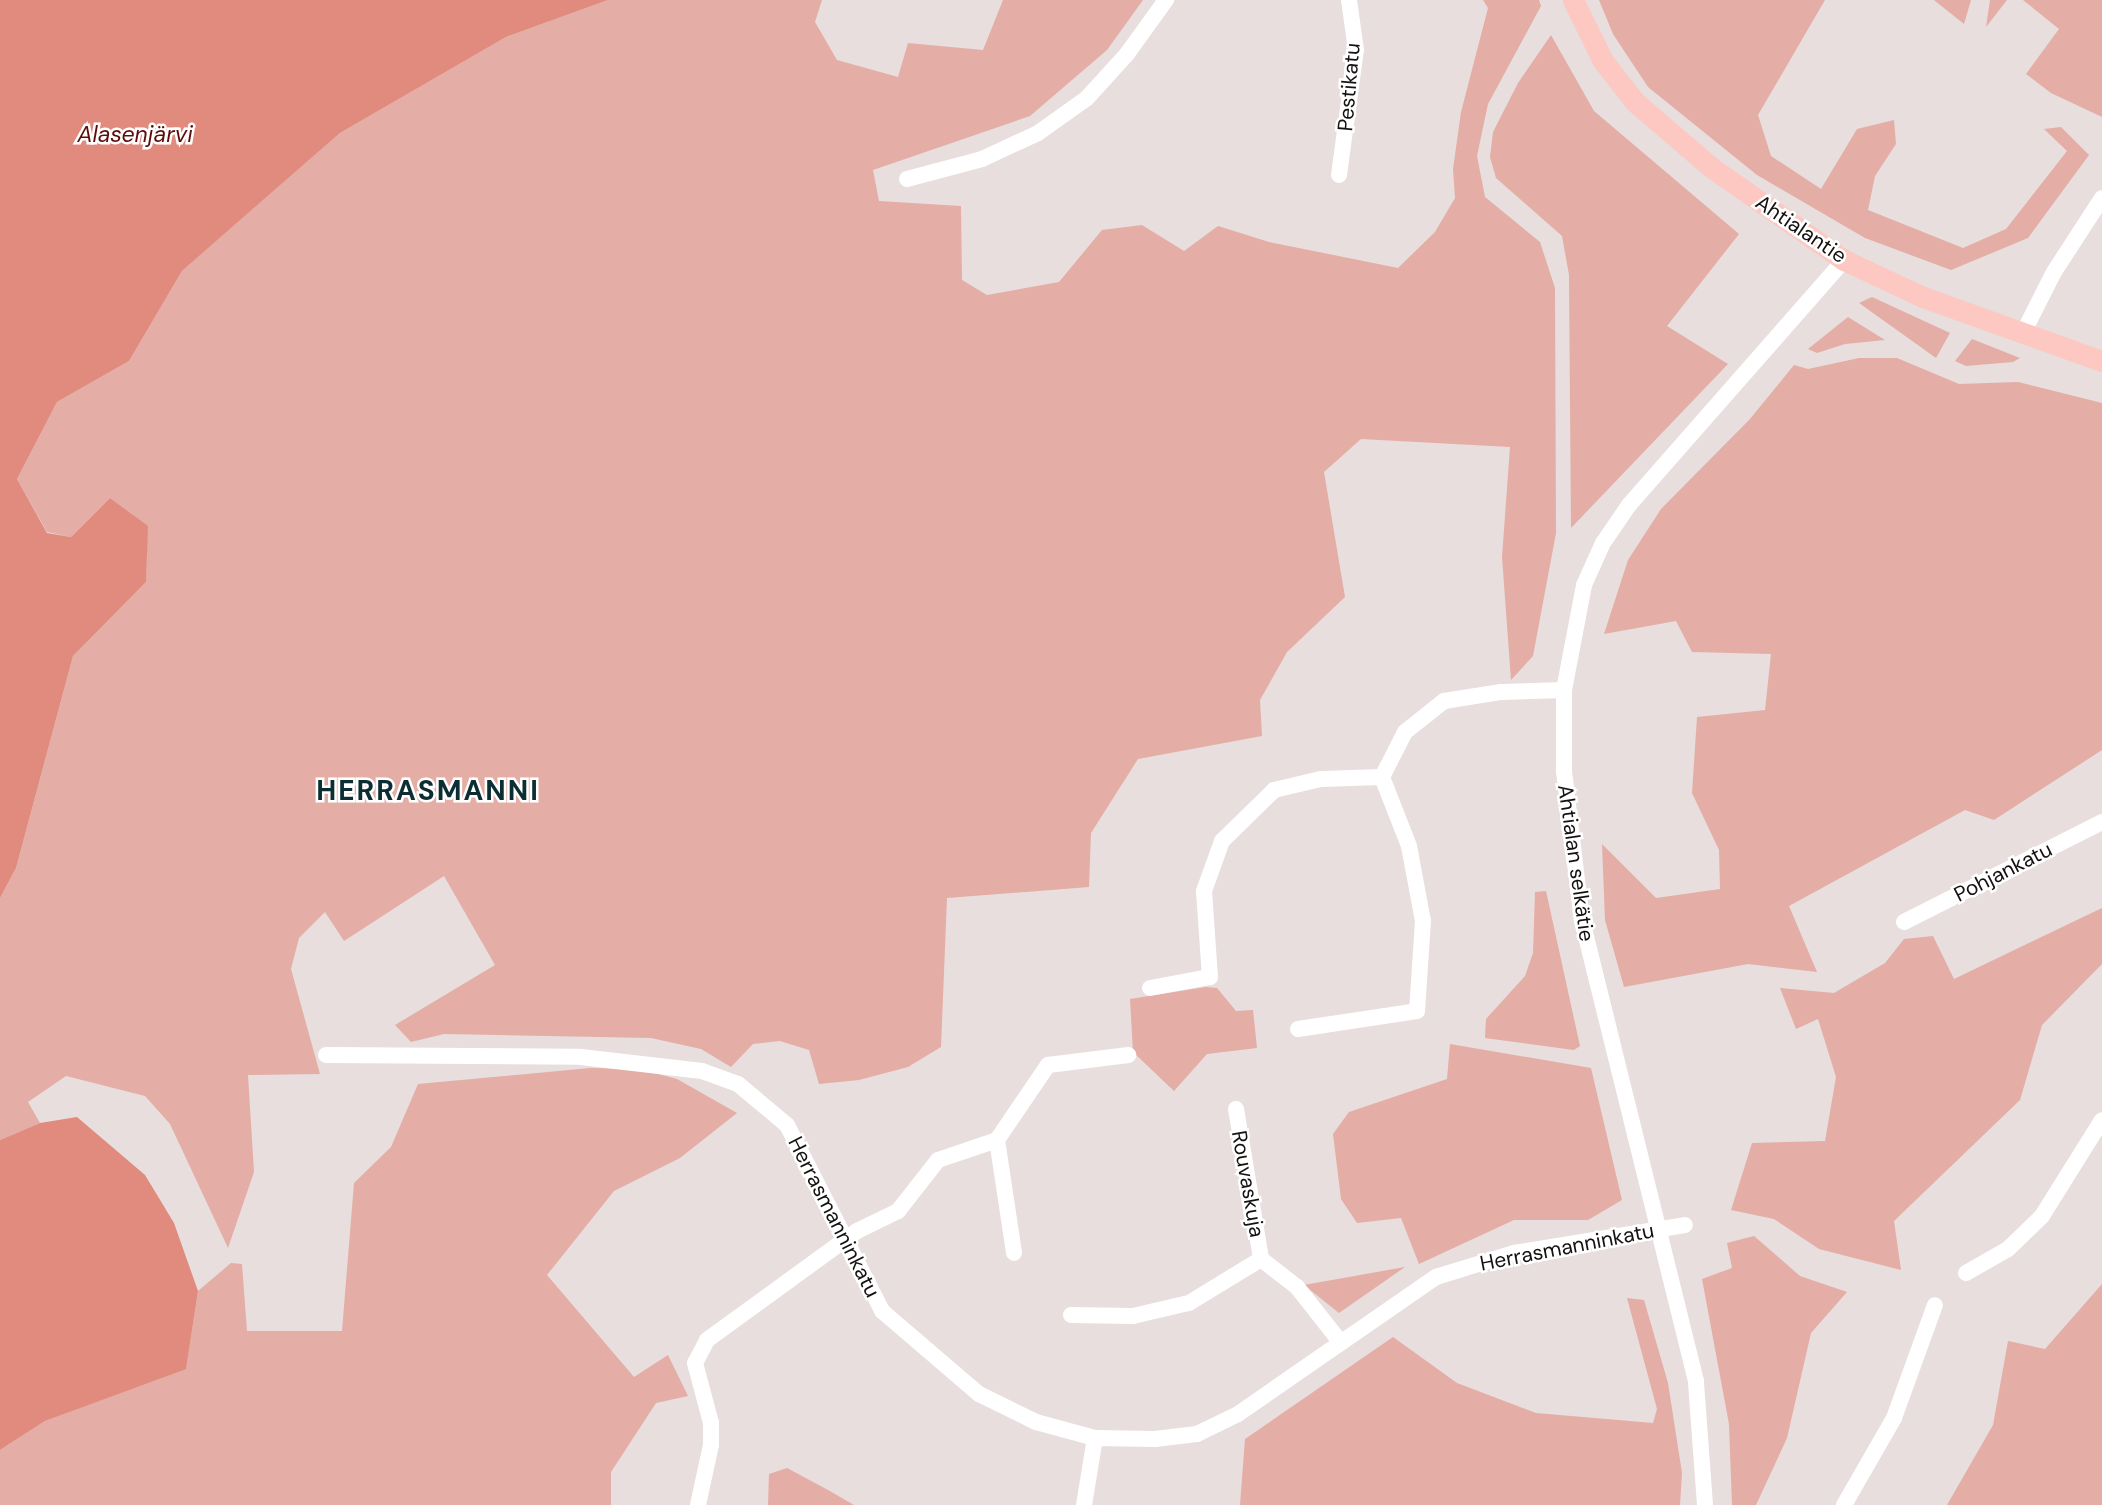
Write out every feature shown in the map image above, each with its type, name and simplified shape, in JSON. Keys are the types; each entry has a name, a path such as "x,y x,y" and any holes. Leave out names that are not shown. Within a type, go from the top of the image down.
{"main road":[{"name":"Ahtialantie","path":"1573,0 1603,61 1635,102 1712,168 1844,260 1923,297 2102,361"}],"street":[{"path":"907,178 982,159 1038,133 1087,98 1127,54 1166,0"},
{"name":"Pestikatu","path":"1339,175 1356,50 1349,0"},
{"path":"2023,334 2054,272 2102,198"},
{"name":"Ahtialan selkätie","path":"1705,1505 1696,1381 1582,922 1567,812 1564,690 1584,585 1603,543 1629,505 1844,260"},
{"path":"1298,1029 1417,1011 1423,921 1409,846 1382,777 1405,732 1444,701 1501,692 1564,690"},
{"path":"1150,988 1210,977 1204,891 1222,841 1274,790 1321,779 1382,777"},
{"name":"Pohjankatu","path":"1904,922 2102,822"},
{"name":"Herrasmanninkatu","path":"326,1055 581,1057 702,1071 738,1084 787,1125 844,1242 882,1311 979,1394 1036,1422 1095,1438 1197,1434 1238,1414 1436,1277 1514,1253 1685,1225"},
{"path":"698,1505 711,1446 711,1423 695,1363 707,1340 844,1242 898,1211 938,1160 997,1140 1048,1065 1128,1055"},
{"name":"Rouvaskuja","path":"1236,1109 1261,1259"},
{"path":"1966,1273 2008,1249 2042,1216 2102,1120"},
{"path":"997,1140 1014,1254"},
{"path":"1071,1315 1133,1316 1189,1303 1261,1259 1297,1287 1341,1343"},
{"path":"1844,1505 1894,1418 1935,1305"},
{"path":"1084,1505 1095,1438"}],"shaded area":[{"path":"608,0 822,0 815,22 837,60 898,77 908,43 983,50 1003,0 1143,0 1107,50 1030,116 873,170 879,201 961,206 962,280 987,295 1059,282 1102,230 1142,225 1184,251 1218,226 1269,242 1398,268 1435,232 1455,198 1453,169 1461,112 1488,8 1483,0 1539,0 1541,6 1488,104 1477,156 1485,197 1540,242 1555,288 1556,533 1533,656 1511,680 1502,557 1510,447 1361,439 1324,472 1345,597 1287,652 1260,700 1262,736 1138,759 1091,833 1089,887 947,898 941,1047 908,1067 859,1080 819,1084 809,1050 780,1041 753,1044 731,1067 701,1049 651,1038 444,1034 411,1042 395,1025 495,965 444,876 344,941 325,912 299,938 291,969 320,1074 248,1075 254,1172 228,1248 170,1124 145,1096 66,1076 28,1102 40,1123 0,1140 0,898 16,868 73,656 146,582 147,526 110,498 71,537 47,532 17,479 57,402 129,361 182,271 340,133 506,37"},
{"path":"1599,0 1825,0 1758,115 1771,156 1821,189 1857,129 1894,120 1896,144 1875,176 1868,210 1963,248 2006,229 2067,151 2044,129 2061,127 2089,155 2028,238 1951,270 1865,238 1757,175 1648,87 1613,34"},
{"path":"1934,0 1971,0 1964,24"},
{"path":"1990,0 2007,0 1986,27"},
{"path":"2023,0 2102,0 2102,117 2051,93 2026,74 2059,29"},
{"path":"1551,35 1594,111 1739,234 1667,326 1728,364 1571,528 1569,275 1562,236 1496,178 1490,157 1493,132 1518,83"},
{"path":"1872,297 1950,333 1936,358 1859,303"},
{"path":"1848,317 1885,340 1845,344 1817,353 1808,349"},
{"path":"1972,339 2020,358 2013,362 1966,366 1955,361"},
{"path":"1859,358 1897,358 1959,384 2018,382 2102,403 2102,750 1994,820 1965,810 1789,906 1817,972 1748,964 1624,987 1605,920 1602,844 1656,898 1720,889 1719,850 1692,793 1697,717 1765,710 1771,654 1692,652 1676,621 1604,634 1628,560 1661,509 1750,419 1794,365 1808,369"},
{"path":"1546,891 1580,1046 1574,1050 1485,1038 1486,1019 1525,976 1533,953 1535,892"},
{"path":"2102,908 2102,964 2042,1025 2020,1100 1894,1221 1901,1270 1819,1249 1774,1219 1731,1210 1752,1143 1825,1141 1836,1077 1818,1019 1796,1029 1780,988 1834,993 1885,963 1904,939 1933,936 1954,979"},
{"path":"1206,987 1217,988 1236,1011 1253,1010 1257,1048 1207,1054 1174,1091 1133,1052 1130,999"},
{"path":"1450,1044 1591,1068 1622,1200 1588,1220 1514,1220 1419,1264 1401,1218 1357,1223 1341,1199 1333,1134 1349,1112 1447,1079"},
{"path":"590,1068 639,1069 677,1079 737,1113 680,1158 614,1191 547,1275 634,1377 668,1355 688,1396 656,1403 611,1472 611,1505 0,1505 0,1450 45,1421 186,1368 198,1291 231,1263 242,1264 247,1331 342,1331 354,1183 391,1147 418,1084"},
{"path":"1754,1236 1800,1276 1847,1292 1811,1333 1787,1438 1756,1505 1732,1505 1729,1424 1702,1279 1732,1268 1727,1243"},
{"path":"1405,1267 1339,1313 1304,1285"},
{"path":"2102,1284 2102,1505 1947,1505 1993,1425 2008,1341 2045,1349"},
{"path":"1627,1298 1644,1300 1668,1383 1682,1473 1680,1505 1240,1505 1245,1439 1393,1337 1457,1383 1536,1413 1653,1423 1657,1409"},
{"path":"787,1468 854,1505 768,1505 769,1474"}],"water":[{"name":"Alasenjärvi","path":"0,0 608,0 506,37 340,133 182,271 129,361 57,402 17,479 47,533 71,537 110,498 148,526 146,582 73,656 16,868 0,898"},
{"path":"77,1117 145,1175 174,1223 198,1291 186,1369 45,1421 0,1450 0,1140 40,1123"}],"district":[{"name":"HERRASMANNI","path":"428,791"}]}
